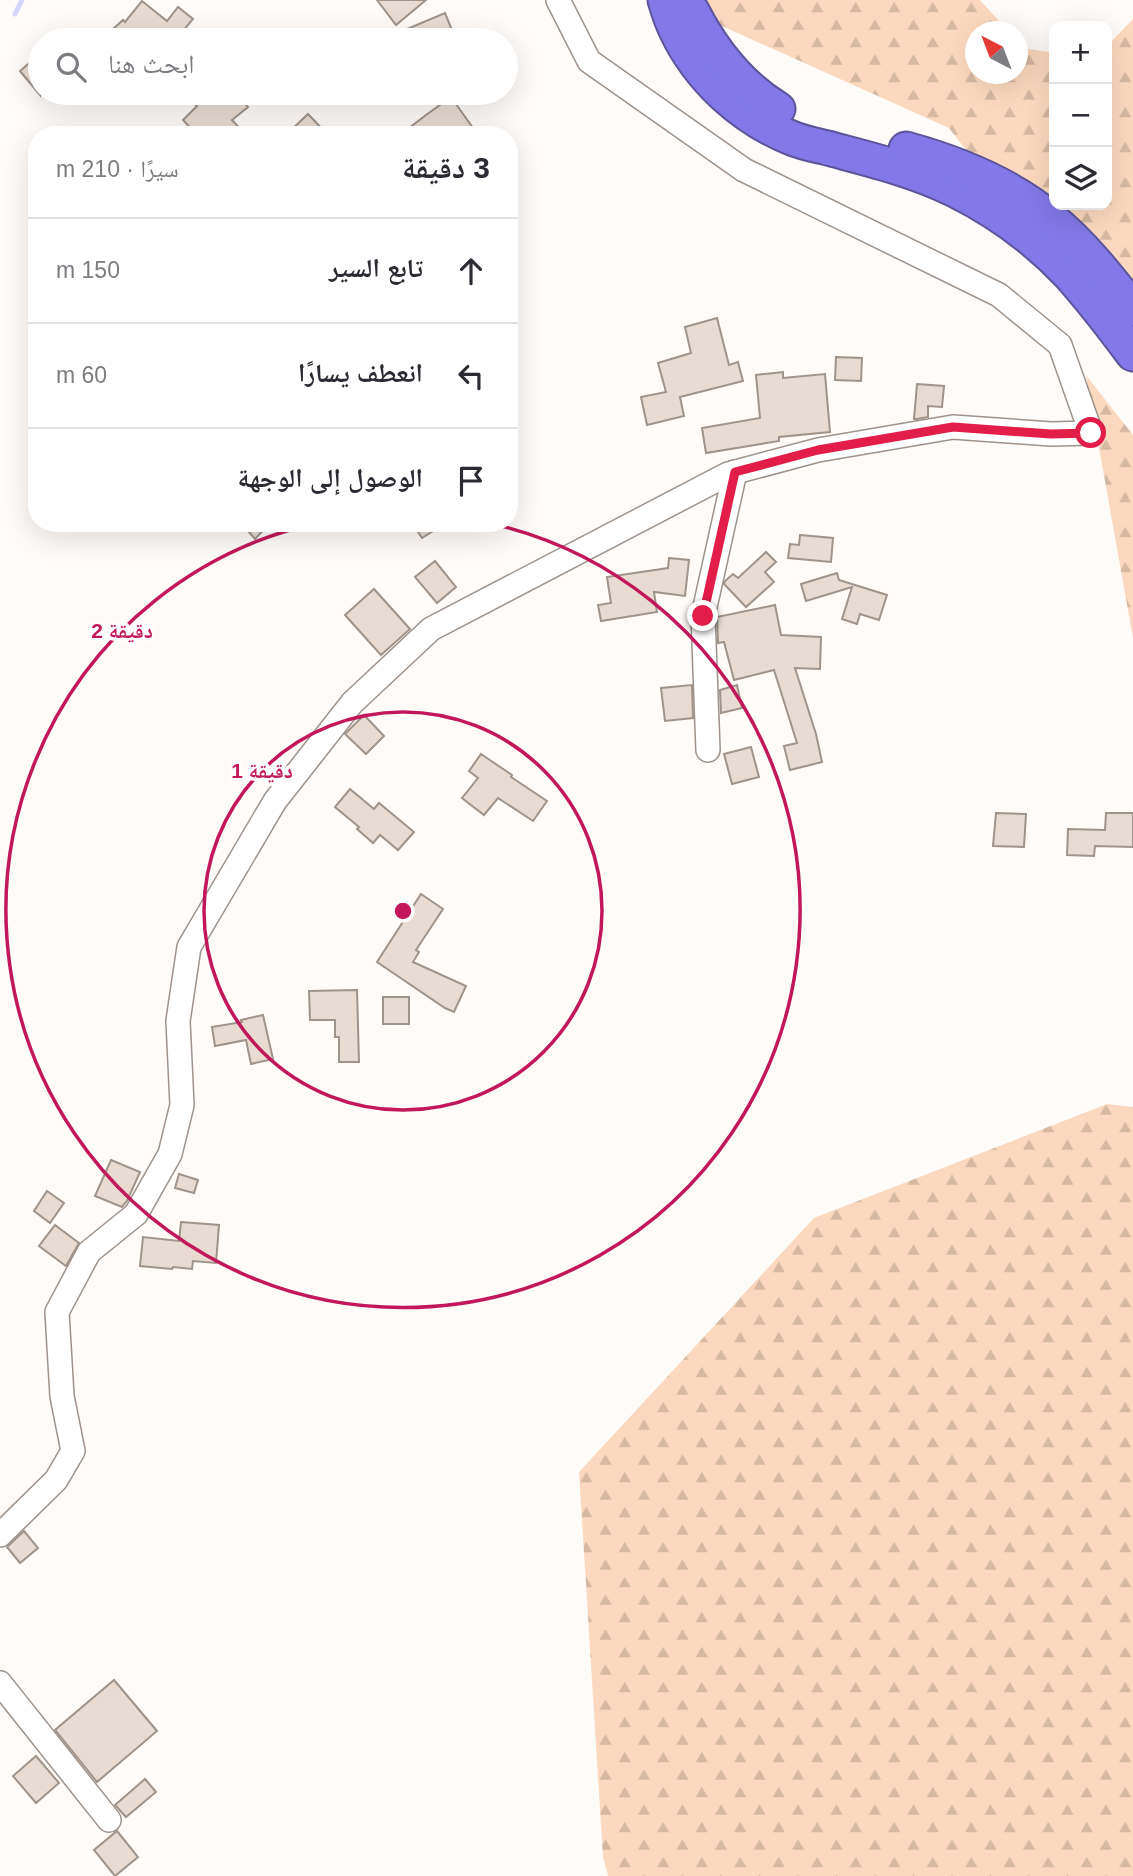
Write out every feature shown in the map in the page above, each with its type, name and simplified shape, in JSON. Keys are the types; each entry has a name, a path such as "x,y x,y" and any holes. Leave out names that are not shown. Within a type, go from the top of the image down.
{"highway":[{"path":"665,0 676,30 697,65 724,96 758,121 795,139 913,172 956,191 996,214 1034,242 1068,274 1133,354"},
{"path":"688,0 712,47 736,74 770,104 803,120 945,161 1012,193 1035,206 1071,236 1133,309"}],"street":[{"path":"0,1535 56,1480 73,1451 62,1396 57,1312 89,1252 136,1214 170,1154 182,1105 178,1021 189,947 275,801 352,704 431,629 728,474 818,450 953,427 1051,434 1091,433 1060,345 999,295 744,170 589,61 558,0"},
{"path":"708,750 703,616 735,472"},
{"path":"0,1684 109,1820"}],"green space":[{"path":"661,0 980,0 999,21 965,21 965,84 1028,84 1028,49 1049,52 1049,210 1112,210 1112,41 1133,19 1133,350 1026,228 949,128"},
{"path":"1086,375 1133,435 1133,638"},
{"path":"1107,1104 1133,1107 1133,1876 608,1876 603,1857 579,1472 814,1218"}],"building":[{"path":"377,0 426,0 396,25"},
{"path":"142,1 167,21 178,7 193,19 185,28 114,28 123,20 125,22"},
{"path":"445,13 451,28 409,28"},
{"path":"28,64 28,81 20,71"},
{"path":"440,105 457,105 472,126 412,126"},
{"path":"197,106 248,107 232,120 238,126 189,126 183,120"},
{"path":"308,114 319,126 295,126"},
{"path":"717,318 729,365 738,362 743,381 680,397 684,416 647,425 641,397 666,392 658,363 691,353 685,327"},
{"path":"836,357 862,358 861,381 835,380"},
{"path":"783,372 783,378 825,374 830,432 779,437 779,441 706,453 702,428 760,418 756,375"},
{"path":"917,384 944,386 942,407 928,406 928,417 914,419"},
{"path":"249,532 262,532 255,539"},
{"path":"418,532 432,532 422,538"},
{"path":"800,535 833,538 831,562 788,558 790,544 799,545"},
{"path":"766,552 776,562 765,572 774,582 746,607 724,584 725,581 733,574 738,578"},
{"path":"669,558 689,560 685,596 654,592 657,612 601,621 598,605 611,603 607,577 668,568"},
{"path":"435,561 456,587 437,603 415,577"},
{"path":"837,573 839,580 887,595 879,620 860,614 857,624 842,619 852,587 806,601 801,584"},
{"path":"374,589 410,629 381,655 345,615"},
{"path":"775,605 781,635 821,637 820,669 795,668 822,762 790,770 784,746 797,743 774,670 734,680 724,642 718,643 717,617"},
{"path":"692,685 693,718 665,721 661,688"},
{"path":"737,685 742,708 721,713 720,690"},
{"path":"364,715 384,736 366,754 345,734"},
{"path":"751,747 759,777 732,784 724,754"},
{"path":"481,754 547,801 533,821 498,798 484,815 462,798 478,778 469,771"},
{"path":"350,789 374,809 379,803 414,832 398,850 380,835 373,843 335,807"},
{"path":"996,813 1026,814 1024,847 993,846"},
{"path":"1106,813 1133,813 1133,847 1095,846 1094,856 1067,855 1068,829 1105,830"},
{"path":"421,894 443,909 416,950 419,952 413,962 466,986 454,1012 377,962"},
{"path":"357,990 359,1062 339,1062 339,1037 335,1037 335,1020 310,1020 309,991"},
{"path":"383,997 409,997 409,1024 383,1024"},
{"path":"263,1015 273,1059 251,1064 246,1040 215,1046 212,1027"},
{"path":"111,1160 140,1172 122,1207 95,1196"},
{"path":"179,1174 198,1180 194,1193 175,1188"},
{"path":"47,1191 64,1203 50,1223 34,1211"},
{"path":"181,1222 219,1225 216,1263 193,1261 192,1269 140,1266 143,1237 179,1241"},
{"path":"55,1225 79,1243 66,1266 39,1246"},
{"path":"24,1531 38,1548 20,1563 7,1547"},
{"path":"114,1680 157,1731 97,1782 55,1730"},
{"path":"36,1756 59,1783 36,1803 13,1776"},
{"path":"145,1779 156,1792 126,1817 115,1805"},
{"path":"117,1831 138,1857 115,1876 94,1850"}],"waterway":[{"path":"15,14 22,0"}],"route":[{"path":"703,616 735,472 818,450 953,427 1051,434 1091,433"}]}
